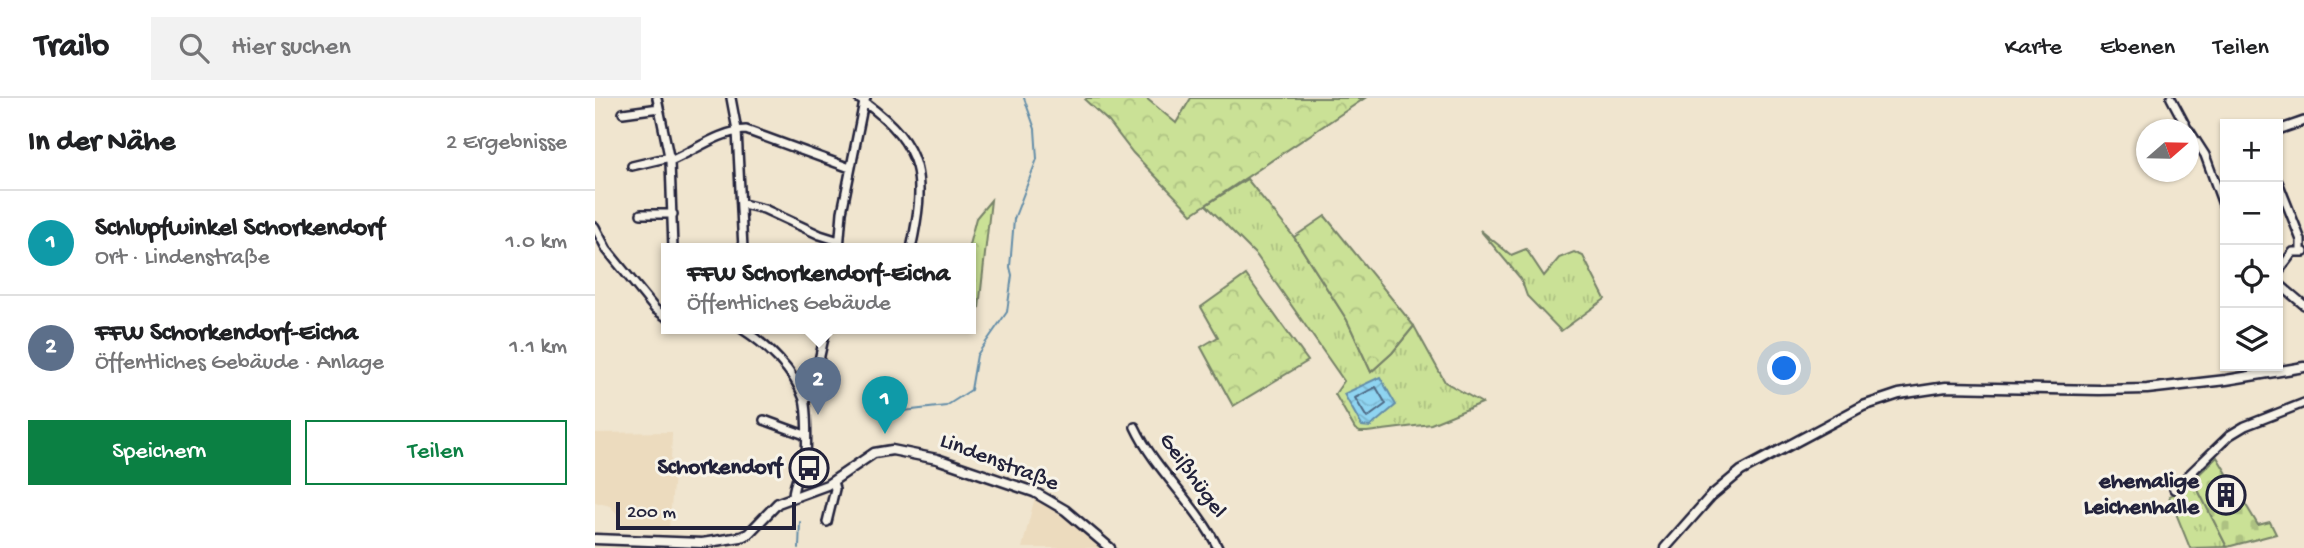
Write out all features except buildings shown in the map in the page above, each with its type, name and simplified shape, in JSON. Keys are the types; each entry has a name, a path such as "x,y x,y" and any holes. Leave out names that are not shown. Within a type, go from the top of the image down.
{"street":[{"path":"657,98 670,159 673,243"},
{"path":"731,98 737,130 743,243"},
{"path":"2171,98 2182,119"},
{"path":"839,243 863,99"},
{"path":"863,99 897,129 917,165 920,190 912,243"},
{"path":"623,113 659,108"},
{"path":"2283,128 2304,121"},
{"path":"632,166 670,159 737,130 746,130 850,168"},
{"path":"2199,146 2205,155 2220,196"},
{"path":"2283,195 2303,251 2293,252 2283,265"},
{"path":"743,204 764,209 835,243"},
{"path":"641,214 673,214"},
{"path":"595,227 607,250 661,313"},
{"path":"2283,287 2304,305"},
{"path":"749,334 765,345 781,363 805,402"},
{"path":"793,496 793,487 806,456 805,402 815,378 825,334"},
{"path":"1665,548 1711,496 1741,471 1811,432 1879,400 1913,391 1946,387 2099,390 2191,384 2304,367"},
{"path":"2174,489 2230,435 2245,426 2304,403"},
{"path":"764,420 806,435"},
{"name":"Geißhügel","path":"1135,427 1156,464 1196,511 1218,548"},
{"name":"Lindenstraße","path":"595,539 687,543 731,540 748,534 778,503 833,482 874,453 892,450 916,453 996,478 1050,499 1110,548"},
{"path":"827,522 835,489 833,482"},
{"path":"595,545 606,539"}],"shaded area":[{"path":"672,432 671,462 675,463 669,529 622,526 620,517 610,506 595,502 595,433"},
{"path":"1035,497 1064,515 1101,548 1022,548"}],"green space":[{"path":"1146,98 1176,123 1191,98 1365,98 1192,214 1133,153 1109,122 1085,100"},
{"path":"1247,179 1294,237 1347,320 1371,372 1392,353 1414,326 1445,382 1482,403 1431,424 1367,432 1355,429 1335,394 1344,381 1257,256 1206,205"},
{"path":"991,200 979,308 976,308 976,243 970,243 976,218"},
{"path":"1325,216 1414,326 1392,353 1371,372 1347,320 1294,237"},
{"path":"1480,230 1511,255 1526,249 1544,276 1559,258 1574,252 1583,256 1605,299 1561,331 1527,296 1521,279"},
{"path":"1246,275 1308,361 1233,406 1201,347 1218,337 1201,307"},
{"path":"2217,457 2258,525 2270,522 2276,534 2227,547 2193,480"},
{"path":"2193,480 2227,547 2190,548 2169,496"}],"water":[{"path":"1380,377 1396,405 1370,427 1362,426 1344,394"}],"waterway":[{"path":"878,414 946,406 971,390 977,355 1007,312 1012,275 1010,267 1014,219 1037,159 1035,129 1024,98"},
{"path":"2167,98 2178,119"},
{"path":"2199,152 2204,165"},
{"path":"799,548 800,522"}],"place":[{"name":"FFW Schorkendorf-Eicha","path":"818,415"},
{"name":"Schlupfwinkel Schorkendorf","path":"885,434"},
{"name":"Schorkendorf","path":"809,468"},
{"name":"ehemalige Leichenhalle","path":"2226,495"}]}
